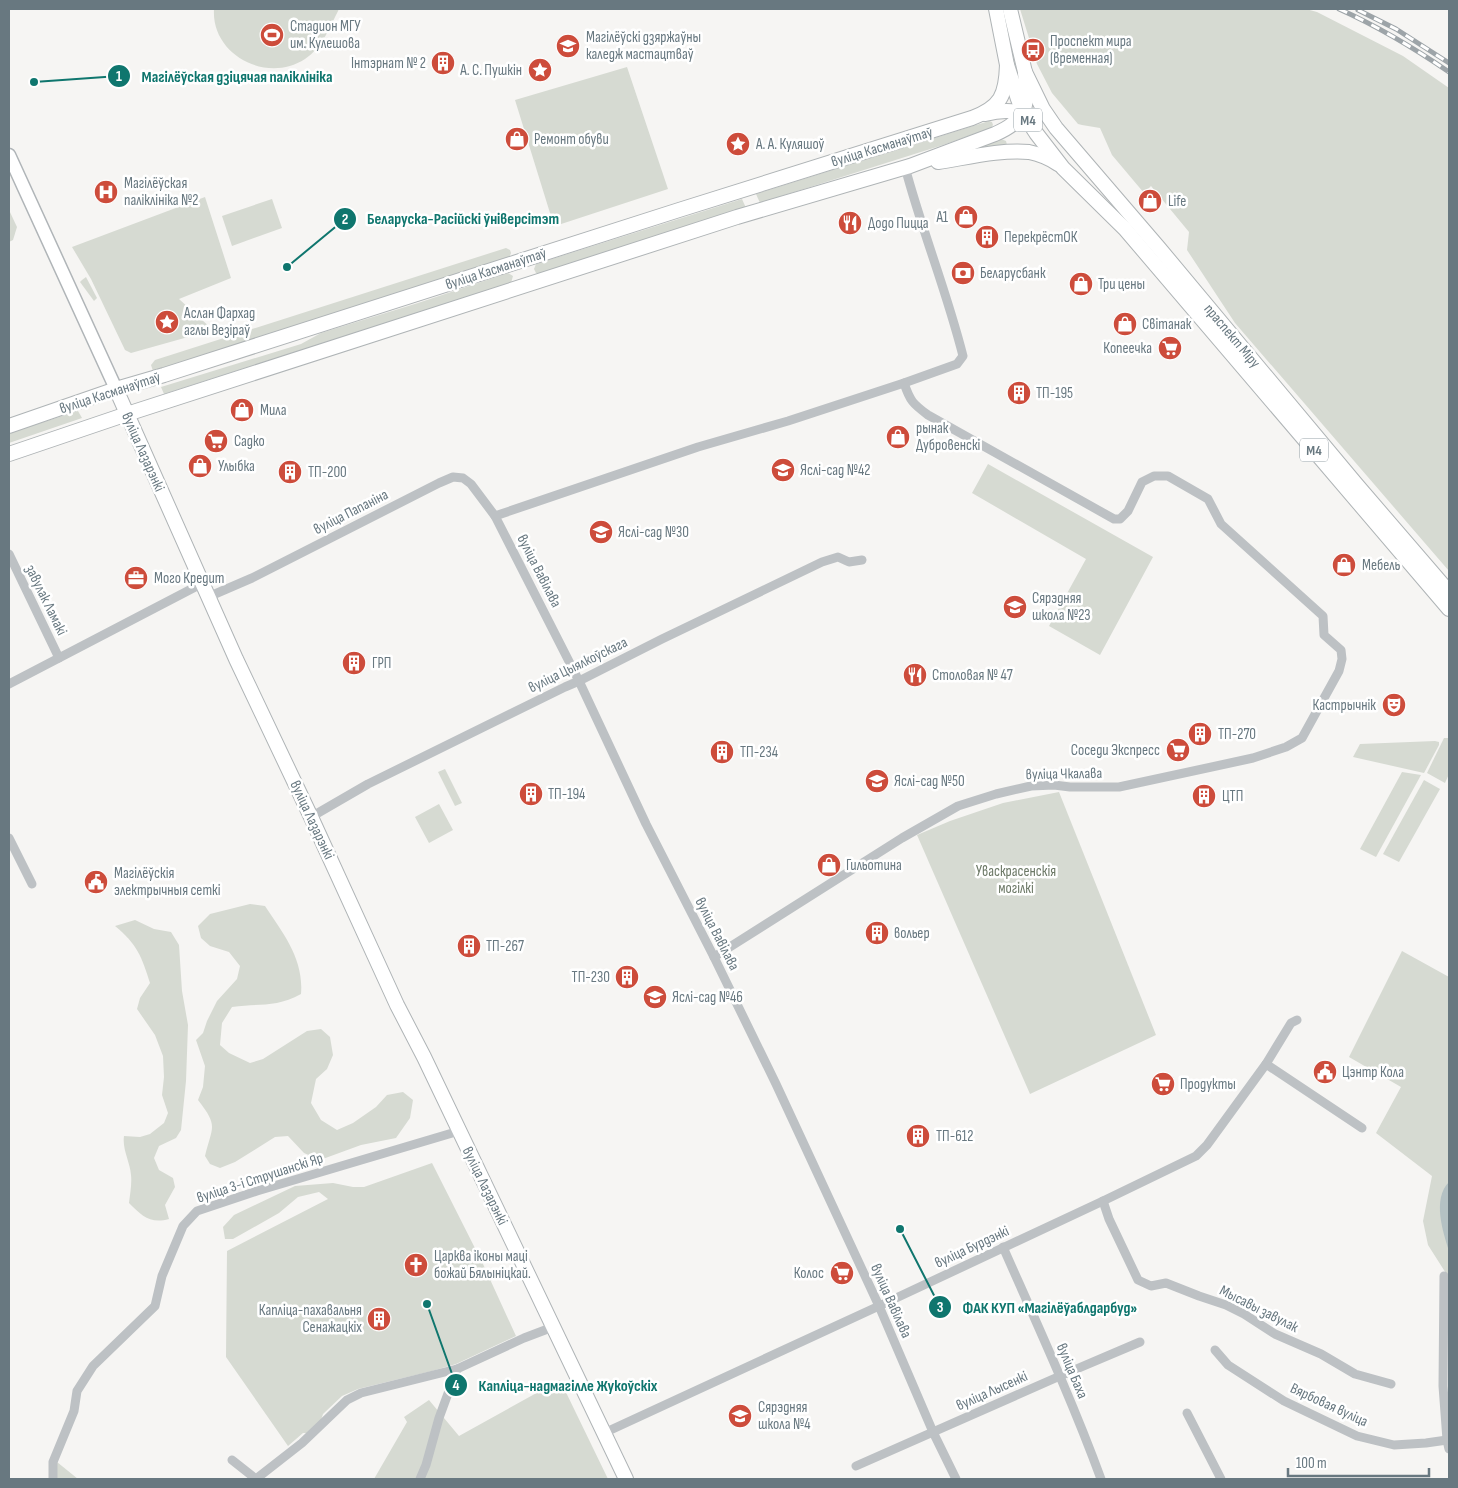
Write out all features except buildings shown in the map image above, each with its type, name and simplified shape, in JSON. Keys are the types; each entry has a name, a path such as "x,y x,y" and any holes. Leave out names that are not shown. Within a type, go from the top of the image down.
{"main road":[{"name":"М4","path":"996,9 1008,65"},
{"name":"М4","path":"1010,9 1023,66"},
{"name":"праспект Міру","path":"1008,65 1023,113 1063,168 1125,229 1449,609"},
{"name":"вуліца Касманаўтаў","path":"983,114 995,106 1002,96 1007,83 1008,65"},
{"name":"праспект Міру","path":"1023,66 1043,109 1056,128 1449,592"},
{"path":"995,134 1012,125 1023,113 1027,92 1023,66"},
{"name":"вуліца Касманаўтаў","path":"9,426 116,389 997,110 1023,113 1038,121 1078,154"},
{"path":"983,114 998,115 1002,118 1004,126 995,134"},
{"name":"вуліца Касманаўтаў","path":"9,454 127,414 737,217 907,167 995,134"},
{"name":"вуліца Касманаўтаў","path":"907,167 1017,152 1030,152 1042,155 1063,168"},
{"name":"вуліца Лазарэнкі","path":"9,155 116,389 202,584 397,1005 424,1057 626,1479"}],"street":[{"path":"495,516 698,448 788,422 904,384 957,364 963,356 912,195 907,167"},
{"name":"вуліца Чкалава","path":"714,958 902,838 958,806 996,794 1031,786 1119,786 1252,758 1286,747 1302,738 1339,671 1342,659 1341,650 1324,635 1323,616 1221,524 1208,499 1168,476 1154,476 1142,482 1128,510 1120,519 1114,519 928,415 914,405 904,384"},
{"name":"вуліца Папаніна","path":"208,597 252,578 453,477 463,478 471,484 495,516"},
{"name":"вуліца Вавілава","path":"495,516 579,682 646,824 776,1084 879,1306 933,1432 956,1479"},
{"name":"завулак Ламакі","path":"9,554 59,658"},
{"name":"вуліца Цыялкоўскага","path":"311,817 368,784 822,562 838,557 849,562 862,560"},
{"path":"9,684 202,584"},
{"path":"9,838 32,884"},
{"name":"вуліца Бурдэнкі","path":"604,1432 879,1306 1196,1156 1207,1145 1266,1064 1291,1023 1297,1020"},
{"path":"1266,1064 1362,1128"},
{"name":"вуліца 3-і Струшанскі Яр","path":"53,1479 53,1462 74,1411 78,1391 93,1366 155,1306 162,1276 183,1226 197,1211 257,1191 459,1131"},
{"name":"Мысавы завулак","path":"1103,1201 1109,1219 1138,1280 1151,1286 1166,1283 1226,1304 1275,1334 1321,1354 1356,1374 1391,1384"},
{"name":"вуліца Баха","path":"1003,1247 1060,1376 1101,1479"},
{"name":"Вярбовая вуліца","path":"1215,1350 1228,1365 1284,1401 1356,1436 1394,1445 1426,1443 1448,1445 1443,1386 1444,1276"},
{"path":"232,1460 256,1479 286,1457 347,1400 361,1393 457,1370 524,1338 553,1327"},
{"name":"вуліца Лысенкі","path":"856,1466 1140,1342"},
{"path":"420,1479 426,1465 439,1418 457,1370"},
{"path":"1187,1413 1220,1479"}],"green space":[{"name":"Стадион МГУ им. Кулешова","path":"214,9 339,9 325,37 311,54 290,66 274,68 244,61 231,52 222,40 215,25"},
{"path":"1020,9 1306,9 1317,12 1403,56 1449,88 1449,571 1235,323 1187,250 1189,232 1151,186 1144,193 1112,155 1100,128 1078,124 1052,93 1037,64"},
{"path":"627,67 668,189 552,227 550,213 515,100"},
{"path":"989,121 993,125 991,128 760,203 756,194"},
{"path":"1001,139 1006,141 1007,145 958,152"},
{"path":"205,197 231,278 179,299 213,330 131,353 125,350 91,279 72,247"},
{"path":"272,199 282,228 232,246 222,216"},
{"path":"742,199 746,208 540,273 536,273 534,269 536,264"},
{"path":"9,210 17,227 13,240 9,242"},
{"path":"506,248 511,253 509,258 153,371 151,365 155,360"},
{"path":"508,273 513,276 511,283 164,394 161,387 301,344 321,333"},
{"path":"86,277 97,298 94,301 80,282"},
{"path":"78,411 82,418 9,443 9,433"},
{"path":"988,464 1153,557 1100,655 1049,626 1086,559 972,493"},
{"path":"1444,738 1449,738 1449,774 1445,783 1427,773"},
{"path":"1439,742 1439,745 1424,773 1353,757 1360,744"},
{"path":"445,769 462,803 455,806 438,772"},
{"path":"1402,772 1421,775 1376,857 1360,849"},
{"path":"1424,780 1440,789 1399,862 1383,854"},
{"name":"Уваскрасенскія могілкі","path":"1059,792 1156,1035 1030,1094 917,835 950,821 1003,803"},
{"path":"439,804 453,830 429,843 415,817"},
{"path":"250,904 265,906 285,936 296,958 301,981 301,994 275,1003 232,1007 222,1023 220,1045 229,1053 250,1063 263,1059 307,1031 321,1029 330,1037 333,1055 327,1069 316,1079 311,1103 321,1120 337,1130 353,1123 376,1107 387,1095 403,1092 413,1100 410,1118 396,1138 361,1145 320,1160 304,1153 288,1136 275,1137 235,1162 220,1168 210,1164 205,1156 212,1127 209,1116 198,1100 203,1087 205,1066 196,1040 203,1033 217,1001 237,979 240,966 229,952 210,946 201,938 198,926 210,914"},
{"path":"135,920 154,929 171,932 179,945 182,991 188,1025 186,1081 181,1130 176,1138 159,1146 154,1158 159,1170 173,1178 175,1187 165,1205 169,1219 162,1220 147,1218 129,1203 131,1175 124,1146 124,1136 140,1137 150,1134 164,1123 168,1113 162,1095 164,1077 163,1056 155,1035 137,1009 140,998 150,983 134,945 115,926"},
{"path":"1402,951 1449,977 1449,1278 1428,1245 1423,1221 1432,1176 1376,1133 1401,1087 1349,1057"},
{"path":"432,1163 483,1264 516,1336 456,1364 358,1389 342,1396 323,1414 321,1420 308,1433 303,1433 288,1446 226,1357 227,1251 328,1199 319,1192 298,1197 279,1213 233,1239 225,1239 223,1227 234,1215 295,1186 333,1183 364,1187"},
{"path":"560,1380 608,1479 374,1479 407,1422 404,1417 429,1400 459,1436"},
{"path":"57,1462 78,1479 56,1479"}],"shaded area":[{"path":"1449,1182 1449,1251 1440,1216 1440,1206 1444,1189"}],"railway":[{"path":"1339,9 1395,38 1449,72"},
{"path":"1358,10 1396,29 1449,63"}],"place":[{"name":"Стадион МГУ им. Кулешова","path":"272,35"},
{"name":"Магілёўскі дзяржаўны каледж мастацтваў","path":"568,46"},
{"name":"Проспект мира (временная)","path":"1033,50"},
{"name":"Інтэрнат № 2","path":"443,63"},
{"name":"А. С. Пушкін","path":"540,70"},
{"name":"Магілёўская дзіцячая паліклініка","path":"34,82"},
{"name":"Ремонт обуви","path":"517,139"},
{"name":"А. А. Куляшоў","path":"738,144"},
{"name":"Магілёўская паліклініка №2","path":"106,192"},
{"name":"Life","path":"1150,201"},
{"name":"A1","path":"966,217"},
{"name":"Додо Пицца","path":"850,223"},
{"name":"ПерекрёстОК","path":"987,237"},
{"name":"Беларуска-Расійскі ўніверсітэт","path":"287,267"},
{"name":"Беларусбанк","path":"963,273"},
{"name":"Три цены","path":"1081,284"},
{"name":"Аслан Фархад аглы Везіраў","path":"167,322"},
{"name":"Світанак","path":"1125,324"},
{"name":"Копеечка","path":"1170,348"},
{"name":"ТП-195","path":"1019,393"},
{"name":"Мила","path":"242,410"},
{"name":"рынак Дубровенскі","path":"898,437"},
{"name":"Садко","path":"216,441"},
{"name":"Улыбка","path":"200,466"},
{"name":"Яслі-сад №42","path":"783,470"},
{"name":"ТП-200","path":"290,472"},
{"name":"Яслі-сад №30","path":"601,532"},
{"name":"Мебель","path":"1344,565"},
{"name":"Мого Кредит","path":"136,578"},
{"name":"Сярэдняя школа №23","path":"1015,607"},
{"name":"ГРП","path":"354,663"},
{"name":"Столовая № 47","path":"915,675"},
{"name":"Кастрычнік","path":"1394,705"},
{"name":"ТП-270","path":"1200,734"},
{"name":"Соседи Экспресс","path":"1178,750"},
{"name":"ТП-234","path":"722,752"},
{"name":"Яслі-сад №50","path":"877,781"},
{"name":"ТП-194","path":"531,794"},
{"name":"ЦТП","path":"1204,796"},
{"name":"Гильотина","path":"829,865"},
{"name":"Магілёўскія электрычныя сеткі","path":"96,882"},
{"name":"вольер","path":"877,933"},
{"name":"ТП-267","path":"469,946"},
{"name":"ТП-230","path":"627,977"},
{"name":"Яслі-сад №46","path":"655,997"},
{"name":"Цэнтр Кола","path":"1325,1072"},
{"name":"Продукты","path":"1163,1084"},
{"name":"ТП-612","path":"918,1136"},
{"name":"ФАК КУП «Магілёўаблдарбуд»","path":"900,1229"},
{"name":"Царква іконы маці божай Бялыніцкай.","path":"416,1265"},
{"name":"Колос","path":"842,1273"},
{"name":"Капліца-надмагілле Жукоўскіх","path":"427,1304"},
{"name":"Капліца-пахавальня Сенажацкіх","path":"379,1319"},
{"name":"Сярэдняя школа №4","path":"740,1416"}]}
